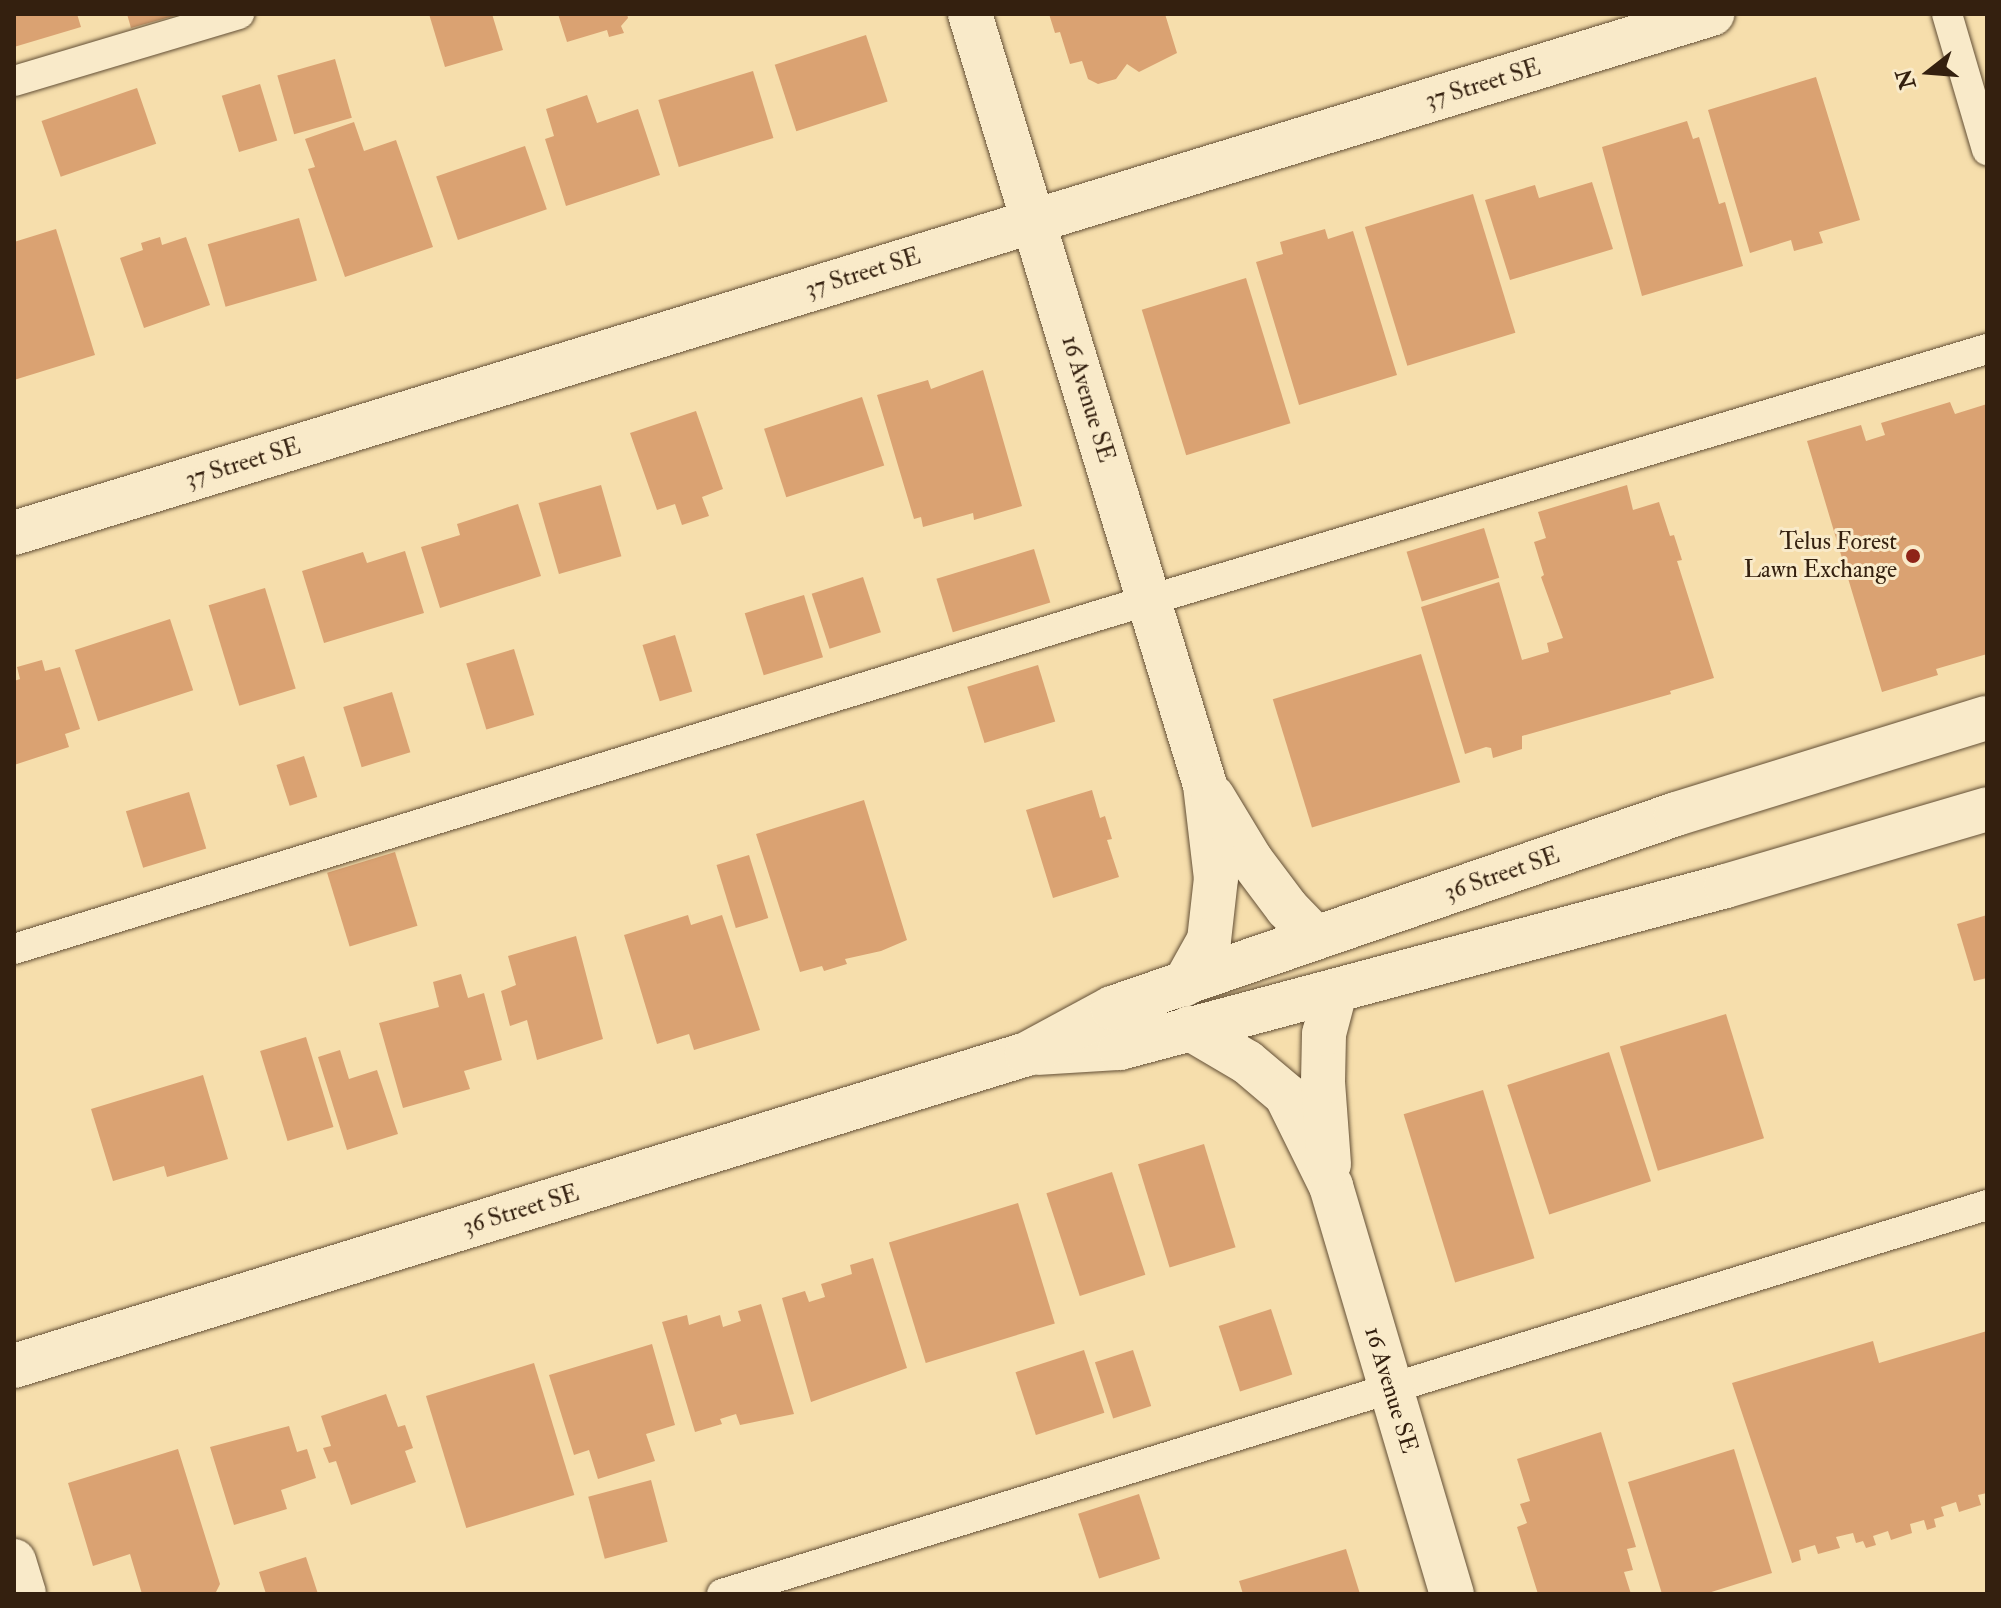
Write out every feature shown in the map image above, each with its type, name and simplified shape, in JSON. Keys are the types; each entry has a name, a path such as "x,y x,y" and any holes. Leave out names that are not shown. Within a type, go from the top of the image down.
{"street":[{"name":"16 Avenue SE","path":"970,14 1205,785 1216,878 1209,940 1184,985"},
{"name":"37 Street SE","path":"14,533 1712,14"},
{"name":"36 Street SE","path":"14,1366 1027,1054 1112,1008 1676,814 1987,718"},
{"name":"16 Avenue SE","path":"1205,785 1251,860 1287,908 1315,937"},
{"name":"36 Street SE","path":"1027,1054 1120,1048 1726,886 1987,809"},
{"name":"16 Avenue SE","path":"1331,1186 1323,1082 1324,1034 1335,992"},
{"name":"16 Avenue SE","path":"1189,1028 1247,1062 1286,1095 1331,1186 1452,1594"},
{"path":"14,1561 24,1594"}],"lane":[{"path":"14,81 239,14"},
{"path":"1947,14 1987,150"},
{"path":"14,949 1987,349"},
{"path":"722,1594 1987,1205"}],"building":[{"path":"14,14 77,14 81,27 14,47"},
{"path":"127,14 176,14 177,15 131,28"},
{"path":"429,14 492,14 503,50 445,67"},
{"path":"558,14 627,14 628,18 621,26 624,33 609,37 607,30 567,42"},
{"path":"1049,14 1165,14 1177,53 1139,72 1127,64 1116,79 1098,84 1088,79 1082,61 1070,64 1060,32 1055,33"},
{"path":"866,35 888,102 796,131 775,65"},
{"path":"335,59 352,118 294,134 277,76"},
{"path":"753,71 773,138 679,167 658,100"},
{"path":"1816,77 1860,220 1819,232 1823,243 1794,251 1791,240 1750,253 1708,110"},
{"path":"260,84 277,140 239,152 222,96"},
{"path":"137,88 156,144 61,177 42,121"},
{"path":"587,95 597,123 638,109 660,175 566,206 545,139 554,136 546,109"},
{"path":"1687,121 1693,139 1699,137 1719,204 1725,202 1743,266 1642,296 1602,147"},
{"path":"354,122 364,151 396,140 433,247 345,277 308,169 315,167 305,139"},
{"path":"525,146 547,209 458,240 436,177"},
{"path":"1592,182 1613,249 1510,280 1485,200 1535,185 1539,198"},
{"path":"1473,194 1515,333 1407,366 1365,227"},
{"path":"299,218 317,280 226,307 208,244"},
{"path":"56,229 95,355 14,380 14,242"},
{"path":"1325,229 1328,239 1353,231 1397,375 1299,405 1256,262 1283,254 1280,242"},
{"path":"160,237 162,245 186,237 210,305 144,328 120,258 143,250 141,243"},
{"path":"1246,278 1290,423 1186,455 1142,310"},
{"path":"983,370 1022,506 974,520 973,513 923,527 921,517 914,519 877,395 928,380 931,389"},
{"path":"862,397 884,465 786,497 764,429"},
{"name":"Telus Forest Lawn Exchange","path":"1950,402 1955,414 1987,404 1987,654 1936,669 1938,675 1882,692 1807,441 1861,425 1866,441 1885,435 1881,423"},
{"path":"696,411 723,489 702,497 709,516 682,525 675,504 657,510 630,433"},
{"path":"601,485 621,556 559,574 539,503"},
{"path":"1627,485 1633,510 1659,502 1670,536 1674,535 1682,560 1677,561 1714,678 1670,691 1671,694 1522,736 1522,749 1493,758 1491,748 1486,747 1465,754 1421,607 1499,582 1522,660 1549,652 1547,643 1563,638 1541,577 1544,575 1534,542 1546,538 1538,512"},
{"path":"518,504 541,576 440,608 421,547 460,535 457,524"},
{"path":"1484,528 1499,578 1422,601 1407,552"},
{"path":"1034,549 1050,603 953,632 936,579"},
{"path":"405,551 424,613 324,643 302,571 363,552 367,563"},
{"path":"863,577 881,632 830,649 812,594"},
{"path":"265,588 296,688 239,706 209,605"},
{"path":"804,595 823,657 764,675 745,613"},
{"path":"170,619 193,690 98,721 75,650"},
{"path":"675,635 692,691 660,701 642,645"},
{"path":"514,649 534,715 486,730 466,664"},
{"path":"1421,654 1460,782 1312,827 1273,699"},
{"path":"42,660 45,671 60,667 80,729 65,734 69,747 14,765 14,681 20,679 17,667"},
{"path":"1038,665 1055,721 984,743 967,687"},
{"path":"392,692 410,752 362,767 343,707"},
{"path":"304,756 317,797 290,806 276,765"},
{"path":"1092,790 1100,818 1105,816 1112,839 1107,840 1119,877 1053,898 1026,810"},
{"path":"189,792 206,848 143,868 126,811"},
{"path":"864,800 907,940 881,951 845,959 847,964 824,971 822,966 800,972 756,834"},
{"path":"395,852 418,926 350,946 327,873"},
{"path":"749,855 768,918 736,928 716,865"},
{"path":"688,915 691,925 722,915 760,1030 694,1050 689,1034 657,1044 624,935"},
{"path":"1987,915 1987,978 1974,981 1957,924"},
{"path":"576,936 603,1039 537,1060 527,1020 510,1026 501,991 516,985 508,956"},
{"path":"461,974 468,998 484,993 502,1060 464,1071 470,1089 403,1108 379,1023 439,1007 433,982"},
{"path":"1726,1014 1764,1138 1658,1171 1620,1046"},
{"path":"306,1037 333,1127 288,1141 260,1051"},
{"path":"340,1050 349,1079 377,1070 398,1134 347,1150 318,1057"},
{"path":"1609,1052 1651,1181 1549,1214 1507,1085"},
{"path":"203,1075 228,1159 167,1177 164,1166 113,1181 91,1109"},
{"path":"1483,1090 1534,1258 1455,1283 1404,1114"},
{"path":"1204,1144 1236,1247 1170,1267 1138,1164"},
{"path":"1112,1172 1145,1275 1080,1296 1046,1193"},
{"path":"1018,1203 1055,1323 926,1363 889,1242"},
{"path":"873,1258 907,1368 811,1402 782,1298 805,1291 809,1302 825,1297 821,1284 852,1274 850,1265"},
{"path":"761,1304 794,1414 740,1425 736,1414 720,1419 722,1424 695,1432 662,1322 687,1315 689,1325 720,1315 723,1327 741,1321 738,1311"},
{"path":"1271,1309 1292,1375 1240,1392 1219,1326"},
{"path":"1987,1331 1987,1493 1978,1495 1981,1505 1959,1512 1956,1502 1941,1507 1944,1516 1934,1519 1936,1527 1927,1530 1924,1520 1910,1524 1912,1533 1891,1540 1888,1531 1873,1536 1876,1545 1866,1548 1863,1541 1856,1543 1853,1533 1836,1537 1840,1548 1818,1554 1815,1545 1799,1550 1801,1560 1792,1563 1732,1383 1873,1341 1879,1363"},
{"path":"652,1344 675,1425 646,1434 655,1461 598,1479 589,1450 574,1455 549,1375"},
{"path":"1084,1350 1104,1413 1036,1435 1016,1372"},
{"path":"1133,1350 1151,1406 1113,1418 1095,1362"},
{"path":"534,1363 574,1495 466,1528 426,1396"},
{"path":"386,1394 398,1427 405,1425 413,1448 405,1451 416,1482 351,1505 336,1461 329,1463 323,1448 331,1446 321,1416"},
{"path":"289,1426 297,1452 307,1449 316,1478 281,1490 287,1509 234,1525 210,1447"},
{"path":"1601,1432 1636,1547 1627,1549 1633,1570 1624,1572 1631,1594 1538,1594 1517,1527 1527,1523 1520,1504 1530,1501 1517,1459"},
{"path":"178,1449 220,1584 215,1594 142,1594 130,1554 93,1566 68,1483"},
{"path":"1734,1449 1772,1573 1705,1594 1662,1594 1628,1482"},
{"path":"651,1480 668,1542 605,1559 588,1497"},
{"path":"1139,1494 1160,1559 1099,1578 1078,1514"},
{"path":"1346,1549 1360,1594 1243,1594 1239,1581"},
{"path":"306,1557 318,1594 266,1594 259,1572"}],"place":[{"name":"Telus Forest Lawn Exchange","path":"1913,556"}]}
